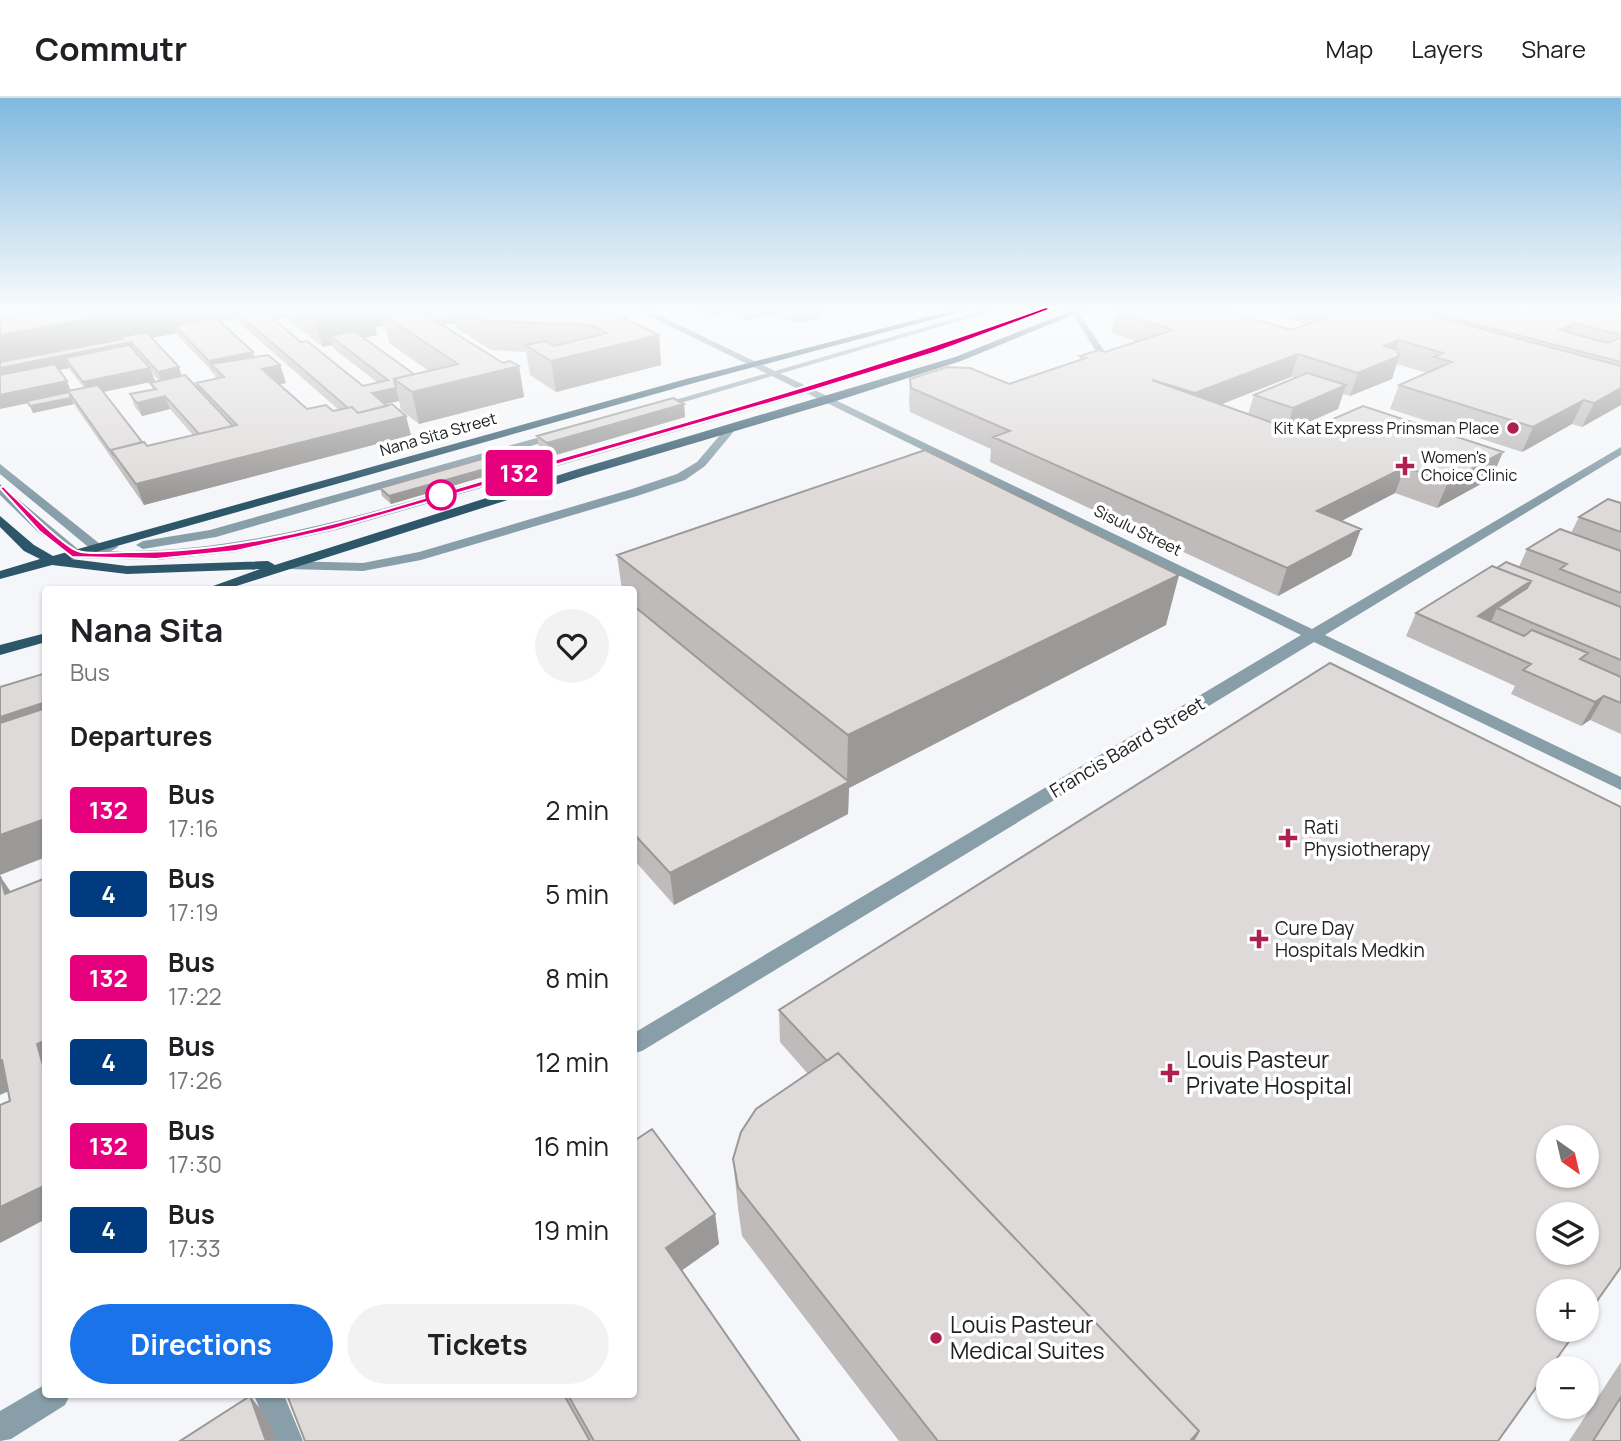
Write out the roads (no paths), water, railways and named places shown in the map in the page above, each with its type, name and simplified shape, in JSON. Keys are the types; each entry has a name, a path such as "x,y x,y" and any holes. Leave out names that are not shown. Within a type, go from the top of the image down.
{"main road":[{"name":"Nana Sita Street","path":"0,575 727,372"},
{"path":"222,586 579,473 918,372"},
{"path":"0,520 29,548 53,561 128,570 288,565"},
{"path":"0,650 42,638"}],"street":[{"name":"Sisulu Street","path":"771,372 1621,784"},
{"path":"643,410 779,372"},
{"path":"0,488 43,529 76,554 114,557 190,554 236,548 331,527 866,372"},
{"path":"0,468 97,548 154,544 211,534 576,430"},
{"path":"288,565 363,567 421,556 633,493 681,477 701,464 730,430"},
{"name":"Francis Baard Street","path":"637,1042 1621,450"},
{"path":"0,1428 50,1398"},
{"path":"271,1398 288,1441"}],"place":[{"name":"Kit Kat Express Prinsman Place","path":"1513,428"},
{"name":"Women's Choice Clinic","path":"1405,466"},
{"name":"Rati Physiotherapy","path":"1288,838"},
{"name":"Cure Day Hospitals Medkin","path":"1259,939"},
{"name":"Louis Pasteur Private Hospital","path":"1170,1073"},
{"name":"Louis Pasteur Medical Suites","path":"936,1338"}]}
